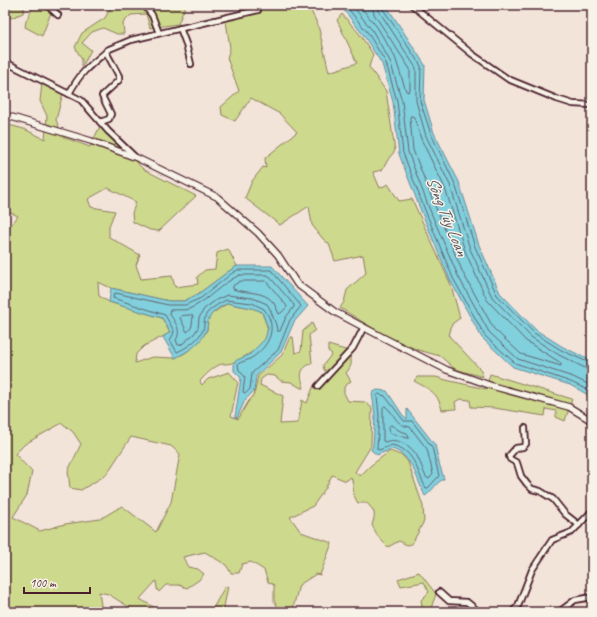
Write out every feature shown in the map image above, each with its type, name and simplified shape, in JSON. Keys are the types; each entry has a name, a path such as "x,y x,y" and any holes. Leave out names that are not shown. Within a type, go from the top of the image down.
{"street":[{"path":"47,5 58,15"},
{"path":"144,5 152,15 159,33"},
{"path":"412,5 472,54 508,79 557,100 573,104 591,103"},
{"path":"69,94 86,68 106,52 131,40 258,10"},
{"path":"180,28 191,64"},
{"path":"100,122 109,119 111,114 102,96 119,80 119,76 106,52"},
{"path":"5,62 80,100 108,131 137,158"},
{"path":"5,115 91,140 137,158 217,197 258,233 278,255 298,284 335,312 447,370 492,386 569,407 592,421"},
{"path":"318,386 353,348 364,327"},
{"path":"525,428 526,444 522,447 516,448 509,456 510,459 517,462 521,476 532,489 540,491 553,499 558,503 565,514 579,524"},
{"path":"512,612 518,606 532,570 552,540 572,532 592,511"},
{"path":"439,592 449,601 467,602 479,612"},
{"path":"559,612 575,600 592,597"}],"green space":[{"path":"5,5 25,5 23,13 11,18 5,14"},
{"path":"34,5 54,5 42,36 25,27 26,21"},
{"path":"112,5 133,5 139,7 148,5 183,5 185,7 178,24 150,28 146,14 131,15 123,23 124,34 117,34 103,28 92,32 82,43 91,50 82,67 82,60 75,47 82,33 105,18"},
{"path":"248,5 308,5 318,25 329,72 357,63 337,20 342,14 358,32 373,54 369,67 386,91 395,151 382,170 373,172 380,188 388,184 399,201 412,199 451,285 460,318 452,324 449,336 480,369 483,377 455,369 440,356 418,350 384,335 340,308 344,302 347,290 366,273 363,255 335,261 329,244 312,225 309,206 280,225 245,198 252,181 263,167 266,168 265,158 297,132 280,114 251,98 235,121 222,115 221,107 239,91 227,58 230,48 226,21 249,8"},
{"path":"42,83 63,93 56,120 63,137 90,147 100,126 143,169 196,196 159,231 150,230 133,222 132,213 136,202 108,188 88,199 91,207 115,211 109,226 109,237 140,255 136,265 141,279 172,276 175,287 198,284 197,277 205,270 215,269 217,253 228,249 237,266 198,294 184,301 169,301 111,288 98,282 99,296 109,302 162,318 170,333 144,346 136,354 135,363 152,357 175,358 185,353 200,341 207,330 210,315 228,303 262,312 267,325 267,333 261,344 251,353 234,362 216,366 200,381 202,385 208,379 229,372 238,382 231,416 238,419 254,395 258,376 282,355 290,337 293,337 295,353 301,351 303,331 312,323 315,330 309,335 312,363 303,370 301,376 304,388 301,388 291,382 281,381 275,376 267,375 261,379 260,385 283,396 280,424 298,423 302,400 307,403 314,385 329,372 324,370 323,365 332,354 328,351 328,345 349,351 351,363 350,368 346,373 351,381 344,387 344,393 348,401 365,402 372,408 371,446 355,472 360,476 370,466 390,451 403,456 408,462 423,506 424,521 412,544 407,545 399,541 388,547 378,537 372,525 374,513 372,509 367,503 358,503 354,493 351,477 346,481 332,475 325,489 313,506 290,517 301,532 332,543 320,575 316,574 299,585 293,608 280,610 274,601 274,585 268,582 264,570 251,562 242,564 239,573 231,573 226,565 205,552 183,557 188,567 198,569 204,574 199,580 187,588 179,585 166,585 159,592 156,581 140,599 162,612 137,612 108,594 99,592 102,612 5,612 5,296 8,293 5,291 5,233 18,216 5,210 5,124 24,129 45,139 47,116 40,101","holes":["62,423 73,432 81,444 68,471 70,488 81,490 106,475 131,437 171,446 180,454 171,502 156,532 122,506 100,519 65,524 40,531 13,517 27,495 32,472 15,454 25,444"]},
{"path":"490,374 572,399 565,421 556,417 556,411 546,409 545,416 494,408 471,407 470,400 460,399 455,402 456,409 442,410 435,395 429,389 414,381 417,377 436,377 486,389"},
{"path":"419,572 436,594 431,608 435,612 423,612 421,600 429,592 424,582 401,586 398,579"},
{"path":"228,586 223,612 211,612 224,588"}],"water":[{"name":"Sông Túy Loan","path":"340,5 386,5 425,65 424,100 434,133 459,182 479,245 500,293 536,330 563,347 592,361 592,397 570,385 513,367 482,338 450,280 399,154 393,102 382,64 364,36"},
{"path":"237,266 272,266 308,306 294,322 281,352 256,376 254,391 245,400 237,418 235,417 241,378 234,371 234,362 249,355 265,339 268,328 262,312 228,303 216,310 211,315 207,330 201,340 189,350 175,358 163,337 170,332 162,318 109,302 111,288 169,301 184,301 198,294"},
{"path":"377,390 387,391 407,419 407,409 435,445 444,479 425,496 413,468 405,457 392,449 377,455 371,450 373,446 375,415 372,393"}]}
